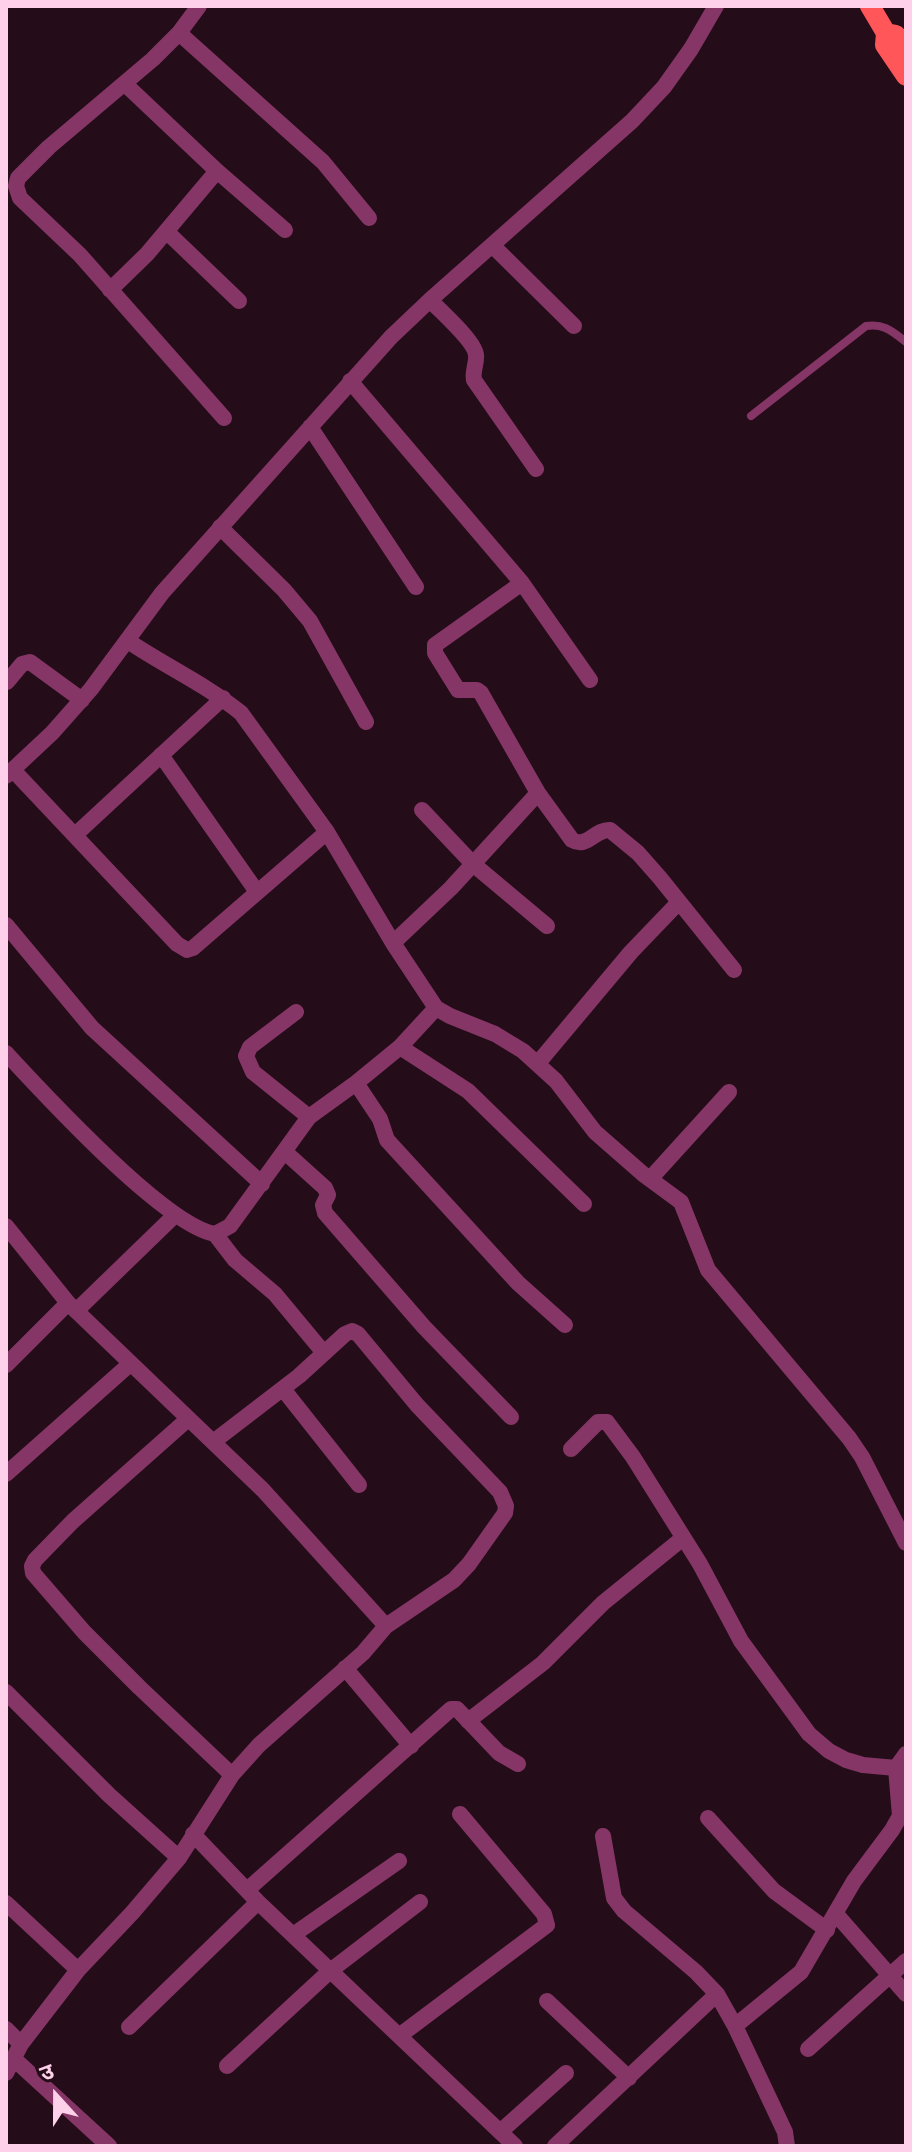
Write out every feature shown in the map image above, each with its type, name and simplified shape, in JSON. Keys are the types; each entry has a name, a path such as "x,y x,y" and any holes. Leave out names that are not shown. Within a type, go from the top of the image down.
{"main road":[{"path":"870,6 886,33 885,45 906,76"},
{"path":"886,33 896,35 906,49"}],"street":[{"path":"199,6 179,33 125,84 49,147 18,178 16,186 20,198 80,255 224,418"},
{"path":"327,832 193,948 182,948 75,835 10,773 82,700 162,593 350,381 430,300 632,121 664,87 716,6"},
{"path":"179,33 323,162 369,218"},
{"path":"125,84 285,230"},
{"path":"110,290 167,232 217,171"},
{"path":"167,232 239,301"},
{"path":"493,246 574,326"},
{"path":"430,300 472,344 476,354 472,371 474,380 536,469"},
{"path":"350,381 522,583 590,680"},
{"path":"310,427 416,587"},
{"path":"220,527 284,590 310,621 366,722"},
{"path":"522,583 434,648 458,690 477,690 481,693 538,793 572,840 584,842 601,830 610,830 638,853 734,970"},
{"path":"128,641 223,698 241,713 327,832 436,1008 495,1034 538,1063 556,1081 595,1132 681,1202 708,1270 849,1438 906,1543"},
{"path":"7,682 22,664 30,662 82,700"},
{"path":"75,835 223,698"},
{"path":"161,755 257,892"},
{"path":"393,943 473,864 538,793"},
{"path":"422,810 473,864 547,926"},
{"path":"538,1063 631,952 679,902"},
{"path":"6,925 92,1028 262,1184"},
{"path":"215,1234 230,1226 309,1117 400,1047 436,1008"},
{"path":"296,1012 250,1047 246,1056 253,1072 309,1117"},
{"path":"400,1047 468,1091 584,1204"},
{"path":"6,1053 63,1114 175,1215 215,1234 235,1260 275,1294 324,1353"},
{"path":"356,1083 380,1119 387,1140 518,1283 565,1325"},
{"path":"650,1179 729,1092"},
{"path":"285,1152 325,1188 328,1195 323,1205 325,1213 424,1327 511,1417"},
{"path":"6,1365 175,1215"},
{"path":"8,1233 72,1307 300,1529 386,1626"},
{"path":"13,2058 78,1970 179,1858 232,1775 259,1745 363,1653 386,1626 454,1580 505,1513 506,1506 500,1492 352,1331 213,1442"},
{"path":"6,1474 130,1364"},
{"path":"283,1389 359,1485"},
{"path":"188,1419 73,1521 32,1566 33,1573 128,1676 232,1775"},
{"path":"571,1449 598,1422 607,1422 633,1457 700,1564 741,1641 809,1734 829,1751 846,1760 896,1775 906,1796"},
{"path":"468,1721 543,1663 603,1603 683,1538"},
{"path":"345,1668 411,1746"},
{"path":"6,1692 109,1795 179,1858"},
{"path":"129,2027 253,1896 451,1709 457,1709 499,1753 518,1764"},
{"path":"735,2026 801,1972 854,1881 900,1816 896,1775 906,1754"},
{"path":"399,2036 547,1925 544,1914 460,1814"},
{"path":"708,1818 774,1891 827,1930"},
{"path":"193,1834 330,1971 515,2146"},
{"path":"603,1836 614,1898 624,1911 696,1972 717,1994 785,2132 787,2146"},
{"path":"293,1935 399,1861"},
{"path":"227,2066 330,1971 420,1902"},
{"path":"6,1903 78,1970"},
{"path":"836,1914 906,1994"},
{"path":"808,2049 906,1961"},
{"path":"555,2146 717,1994"},
{"path":"547,2001 629,2078"},
{"path":"6,2029 13,2058 109,2146"},
{"path":"500,2132 566,2073"}],"lane":[{"path":"751,416 866,326 877,324 906,342"}]}
